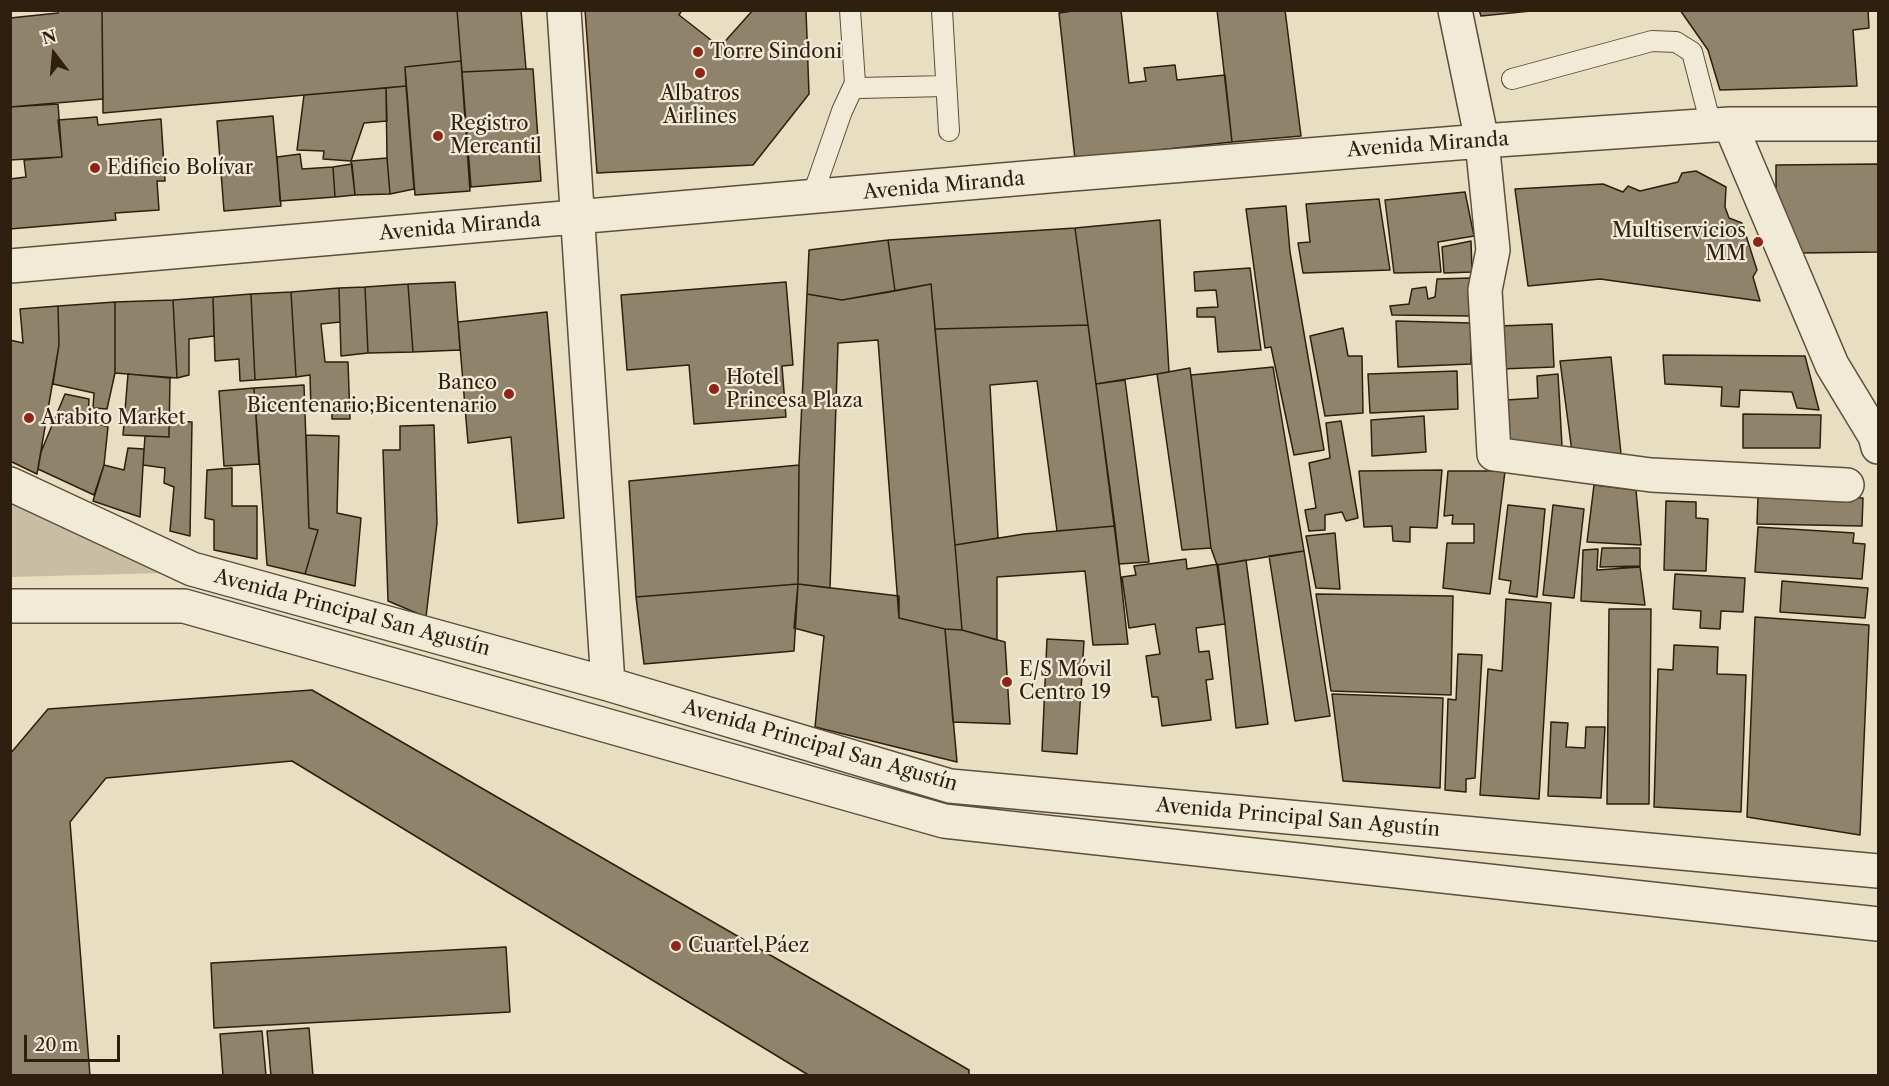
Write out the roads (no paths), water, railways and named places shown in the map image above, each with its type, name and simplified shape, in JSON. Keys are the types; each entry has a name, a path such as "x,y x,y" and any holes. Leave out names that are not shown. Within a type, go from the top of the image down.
{"street":[{"path":"564,10 608,684"},
{"path":"1455,10 1482,141 1493,250 1485,290 1494,454 1650,475 1847,485"},
{"name":"Avenida Miranda","path":"10,266 1482,141 1721,125 1878,124"},
{"path":"1721,125 1832,365 1875,436 1878,447"},
{"name":"Avenida Principal San Agustín","path":"10,484 192,569 608,684 950,786 1609,847 1878,865"},
{"path":"184,606 192,569"},
{"name":"Avenida Principal San Agustín","path":"10,606 184,606 944,821 1876,924"},
{"path":"788,776 798,741"},
{"path":"1385,869 1390,827"},
{"path":"1607,894 1609,847"},
{"path":"1876,924 1878,865"}],"lane":[{"path":"812,197 842,111 855,82 850,10"},
{"path":"942,10 949,131"},
{"path":"1512,79 1652,41 1676,42 1692,52 1721,125"},
{"path":"855,82 859,88 867,89 946,86"}],"place":[{"name":"Torre Sindoni","path":"698,52"},
{"name":"Albatros Airlines","path":"700,73"},
{"name":"Registro Mercantil","path":"438,136"},
{"name":"Edificio Bolívar","path":"95,168"},
{"name":"Multiservicios MM","path":"1758,242"},
{"name":"Hotel Princesa Plaza","path":"714,389"},
{"name":"Banco Bicentenario;Bicentenario","path":"509,394"},
{"name":"Arabito Market","path":"29,418"},
{"name":"E/S Móvil Centro 19","path":"1007,682"},
{"name":"Cuartel Páez","path":"676,946"}]}
